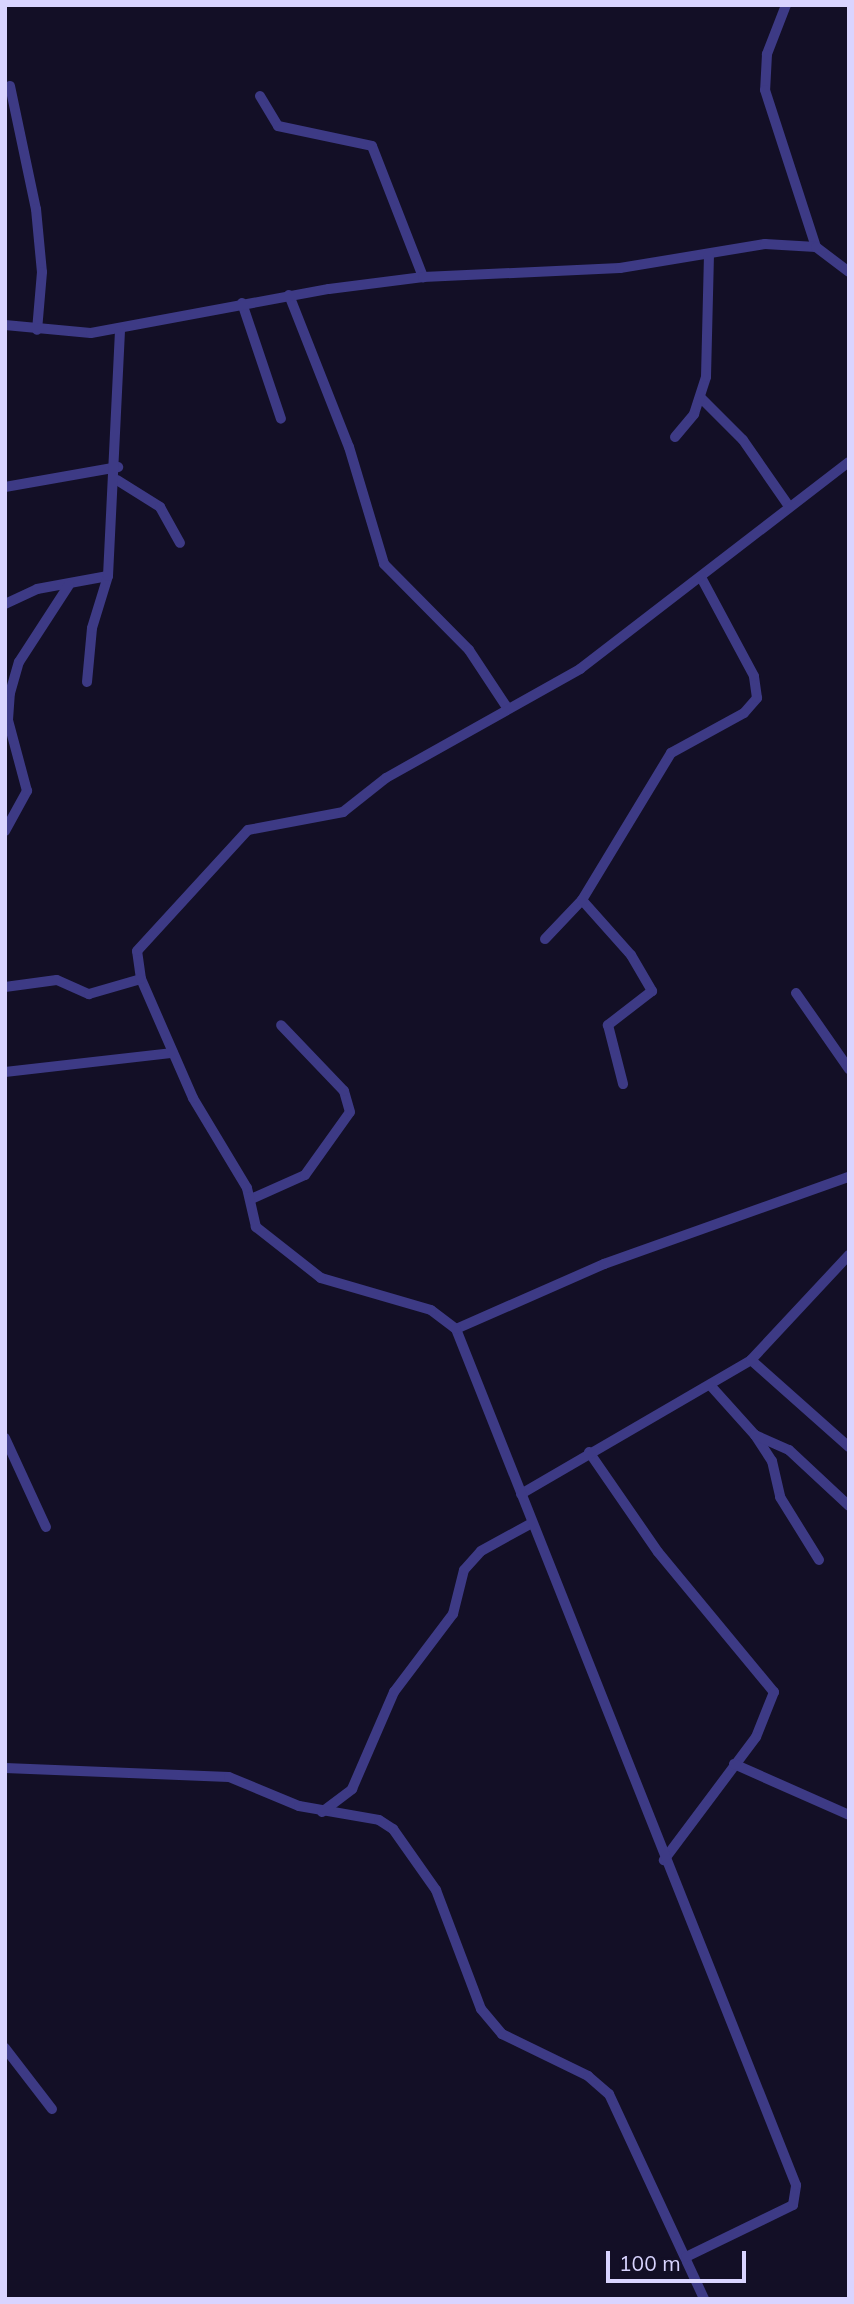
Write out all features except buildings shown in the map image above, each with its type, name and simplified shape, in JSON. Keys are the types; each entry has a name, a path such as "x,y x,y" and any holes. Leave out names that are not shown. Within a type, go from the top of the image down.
{"street":[{"path":"786,5 767,54 765,90 817,247 849,272"},
{"path":"10,86 38,223 37,330"},
{"path":"260,96 278,126 372,146 423,277"},
{"path":"5,325 37,330 120,330 242,303 423,277 620,268 765,244 817,247"},
{"path":"675,437 701,398 709,351 709,254"},
{"path":"289,295 353,458 384,564 469,650 506,706"},
{"path":"242,303 281,419"},
{"path":"87,682 92,628 108,576 117,480 120,330"},
{"path":"701,398 743,440 788,505"},
{"path":"686,2257 793,2206 798,2193 664,1860 456,1328 431,1310 301,1268 256,1227 251,1199 173,1053 141,979 139,944 248,830 343,812 386,778 506,706 523,703 616,647 702,579 788,505 849,462"},
{"path":"5,487 118,467"},
{"path":"117,480 160,507 180,542"},
{"path":"5,604 108,576"},
{"path":"545,939 582,900 671,753 744,713 757,698 754,676 702,579"},
{"path":"5,831 27,791 9,745 10,693 19,662 69,585"},
{"path":"582,900 631,955 652,991 608,1025 623,1084"},
{"path":"5,987 57,980 89,994 141,979"},
{"path":"796,993 849,1069"},
{"path":"251,1199 305,1175 350,1112 344,1091 281,1025"},
{"path":"5,1072 173,1053"},
{"path":"456,1328 604,1264 849,1177"},
{"path":"521,1494 751,1360 849,1255"},
{"path":"751,1360 849,1447"},
{"path":"710,1385 755,1435 772,1461 780,1497 819,1560"},
{"path":"755,1435 789,1450 849,1506"},
{"path":"5,1438 46,1527"},
{"path":"589,1452 658,1552 774,1692 769,1714 664,1860"},
{"path":"322,1812 352,1789 394,1692 453,1614 464,1570 481,1552 532,1523"},
{"path":"734,1764 849,1815"},
{"path":"5,1768 229,1777 322,1812 379,1820 412,1850 436,1890 481,2009 502,2034 588,2076 609,2094 704,2299"},
{"path":"5,2048 52,2109"}]}
